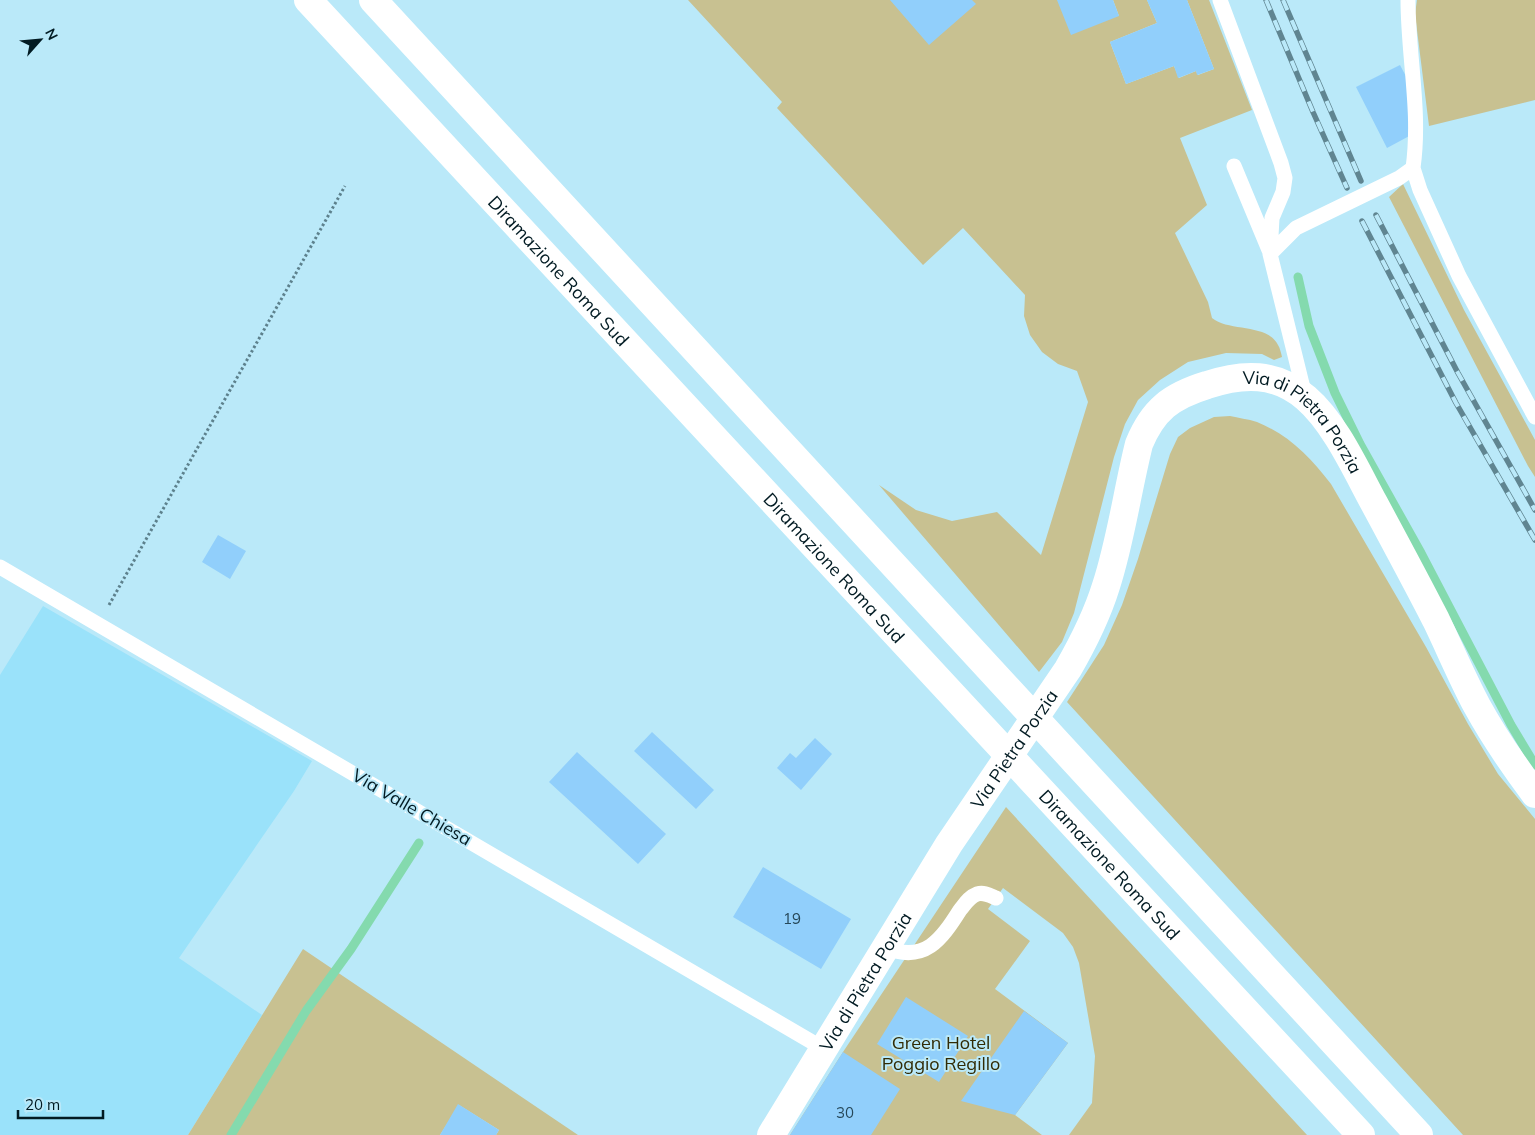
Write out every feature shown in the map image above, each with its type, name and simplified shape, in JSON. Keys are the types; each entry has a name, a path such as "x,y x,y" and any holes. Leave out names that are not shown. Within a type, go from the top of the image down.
{"main road":[{"name":"Diramazione Roma Sud","path":"308,0 1362,1135"},
{"path":"373,0 1419,1135"},
{"name":"Via di Pietra Porzia","path":"1068,669 1085,638 1106,588 1125,513 1139,444 1149,422 1155,414 1174,399 1191,390 1222,380 1255,376 1278,381 1286,384 1306,398 1322,415 1344,448 1400,550 1478,706 1502,749 1535,794"},
{"name":"Via Pietra Porzia","path":"959,829 1068,669"},
{"name":"Via di Pietra Porzia","path":"771,1135 959,829"}],"lane":[{"path":"1220,0 1285,178 1283,192 1272,218 1270,254"},
{"path":"1408,0 1417,127 1413,168 1420,190 1459,276 1535,417"},
{"path":"1234,166 1270,254 1306,398"},
{"path":"1270,254 1296,228 1399,178 1413,168"},
{"name":"Via Valle Chiesa","path":"0,567 824,1049"},
{"path":"886,948 897,953 908,954 921,951 943,936 966,902 973,896 986,894 996,898"}],"path":[{"path":"98,624 345,186"}],"shaded area":[{"path":"43,606 312,761 294,791 179,958 262,1015 188,1135 0,1135 0,675"}],"green space":[{"path":"688,0 1057,0 1119,16 1113,0 1147,0 1157,23 1110,42 1126,84 1174,66 1179,78 1196,71 1198,75 1214,69 1187,0 1209,0 1252,110 1180,138 1207,205 1175,233 1208,302 1212,318 1228,325 1265,333 1273,338 1278,345 1282,357 1274,360 1262,354 1226,353 1188,362 1160,380 1138,400 1125,424 1114,457 1074,613 1062,642 1039,672 879,485 916,510 952,521 997,512 1041,555 1088,402 1077,371 1058,364 1042,352 1030,335 1024,316 1025,295 963,228 923,265 777,108 782,102"},
{"path":"1417,0 1535,0 1535,100 1429,126 1415,14"},
{"path":"1403,184 1464,310 1535,440 1535,477 1389,197"},
{"path":"1230,416 1257,422 1279,433 1307,456 1331,484 1498,774 1535,819 1535,1135 1463,1135 1067,702 1104,645 1122,605 1170,454 1178,437 1190,428 1214,417"},
{"name":"Green Hotel Poggio Regillo","path":"1006,807 1307,1135 1069,1135 1092,1103 1095,1056 1079,963 1073,947 1063,933 1003,888 988,909 1030,941 995,989 1068,1043 1015,1115 1042,1135 790,1135"},
{"path":"303,949 578,1135 496,1135 499,1130 459,1105 440,1135 188,1135"}],"building":[{"path":"890,0 972,0 976,4 929,45"},
{"path":"1057,0 1113,0 1119,16 1071,35"},
{"path":"1147,0 1187,0 1214,69 1197,75 1196,71 1178,78 1174,66 1126,84 1110,42 1157,23"},
{"path":"1400,65 1409,82 1413,134 1387,148 1356,87"},
{"path":"218,535 246,551 230,579 202,562"},
{"path":"652,732 714,790 696,809 634,751"},
{"path":"815,738 832,754 801,790 777,768 790,753 796,758"},
{"path":"577,752 666,834 638,864 549,782"},
{"path":"763,867 851,919 821,969 733,917"},
{"path":"906,997 968,1036 939,1082 877,1044"},
{"path":"1024,1011 1068,1043 1015,1115 961,1101"},
{"name":"Green Hotel Poggio Regillo","path":"843,1052 900,1089 871,1135 790,1135"},
{"path":"458,1104 499,1130 496,1135 440,1135"}],"waterway":[{"path":"1298,277 1309,326 1335,393 1360,444 1421,553 1511,725 1535,765"},
{"path":"231,1135 306,1011 351,949 419,843"}],"railway":[{"path":"1266,0 1347,188"},
{"path":"1283,0 1361,181"},
{"path":"1376,215 1458,373 1535,510"},
{"path":"1362,221 1456,403 1535,540"}]}
